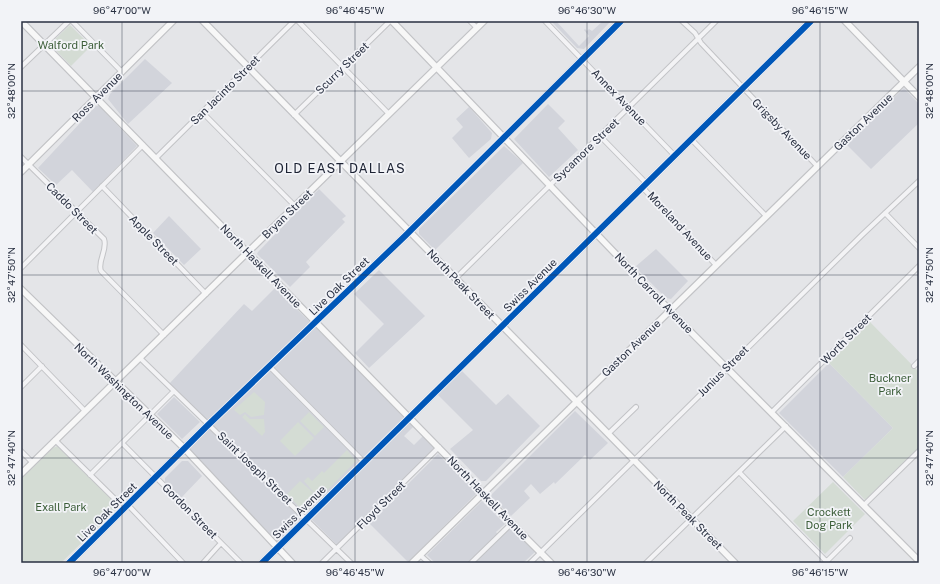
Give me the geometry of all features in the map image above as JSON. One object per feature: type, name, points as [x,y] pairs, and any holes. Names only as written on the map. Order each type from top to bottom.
[{"type":"street","points":[[21,67],[68,21]]},
{"type":"street","points":[[72,21],[122,72]]},
{"type":"street","name":"Ross Avenue","points":[[21,172],[173,21]]},
{"type":"street","name":"North Peak Street","points":[[203,21],[455,279],[736,563]]},
{"type":"street","name":"San Jacinto Street","points":[[156,158],[294,21]]},
{"type":"street","points":[[298,21],[388,113]]},
{"type":"street","name":"Scurry Street","points":[[294,115],[391,21]]},
{"type":"street","name":"North Carroll Avenue","points":[[391,21],[670,310],[919,561]]},
{"type":"street","points":[[470,21],[477,28]]},
{"type":"street","name":"Bryan Street","points":[[21,474],[296,206],[388,113],[484,21]]},
{"type":"street","name":"Annex Avenue","points":[[545,21],[675,156]]},
{"type":"street","name":"Live Oak Street","points":[[71,562],[209,424],[410,232],[621,21]]},
{"type":"street","name":"Grigsby Avenue","points":[[682,21],[743,88],[818,166]]},
{"type":"street","name":"Sycamore Street","points":[[455,279],[716,21]]},
{"type":"street","name":"Swiss Avenue","points":[[262,563],[811,21]]},
{"type":"street","points":[[845,21],[919,97]]},
{"type":"street","name":"North Haskell Avenue","points":[[21,22],[410,416],[511,524],[551,563]]},
{"type":"street","name":"Gaston Avenue","points":[[412,563],[919,67]]},
{"type":"street","points":[[202,112],[296,206]]},
{"type":"street","name":"Moreland Avenue","points":[[600,136],[716,265]]},
{"type":"street","points":[[692,140],[766,216]]},
{"type":"street","points":[[21,268],[143,145]]},
{"type":"street","name":"Caddo Street","points":[[21,157],[104,239],[105,246],[100,271],[164,335]]},
{"type":"street","name":"Junius Street","points":[[530,563],[919,181]]},
{"type":"street","name":"Apple Street","points":[[102,186],[206,294]]},
{"type":"street","points":[[885,213],[919,248]]},
{"type":"street","name":"Worth Street","points":[[772,412],[919,266]]},
{"type":"street","name":"North Washington Avenue","points":[[21,289],[185,449],[292,563]]},
{"type":"street","points":[[21,345],[85,411]]},
{"type":"street","name":"Saint Joseph Street","points":[[140,358],[307,518],[351,563]]},
{"type":"street","points":[[914,366],[919,361]]},
{"type":"street","points":[[21,387],[42,366]]},
{"type":"street","points":[[270,367],[363,462]]},
{"type":"street","points":[[90,475],[174,391]]},
{"type":"street","points":[[608,434],[636,406]]},
{"type":"street","points":[[646,563],[786,426]]},
{"type":"street","points":[[55,440],[90,475],[126,506],[183,563]]},
{"type":"street","name":"Gordon Street","points":[[122,443],[241,563]]},
{"type":"street","name":"Floyd Street","points":[[322,563],[439,447]]},
{"type":"street","points":[[21,451],[32,462]]},
{"type":"street","points":[[864,505],[919,451]]},
{"type":"street","points":[[738,472],[826,562],[850,538]]},
{"type":"street","points":[[471,563],[511,524]]},
{"type":"street","points":[[203,563],[221,544]]},
{"type":"street","points":[[420,555],[429,563]]},
{"type":"shaded area","points":[[551,21],[556,21],[579,46],[589,36],[584,30],[585,29],[587,31],[589,29],[592,31],[603,21],[611,21],[584,49],[577,48]]},
{"type":"shaded area","points":[[145,59],[172,83],[128,124],[108,99],[110,94]]},
{"type":"shaded area","points":[[904,88],[919,104],[919,123],[871,169],[846,144]]},
{"type":"shaded area","points":[[548,104],[565,121],[558,128],[578,150],[549,177],[514,139]]},
{"type":"shaded area","points":[[96,106],[99,106],[137,146],[93,192],[72,170],[56,185],[38,168]]},
{"type":"shaded area","points":[[469,107],[492,133],[491,139],[469,158],[452,138],[463,127],[456,119]]},
{"type":"shaded area","points":[[504,146],[523,163],[435,250],[419,234],[419,229]]},
{"type":"shaded area","points":[[319,189],[346,216],[342,219],[345,222],[306,262],[310,267],[290,287],[257,254]]},
{"type":"shaded area","points":[[169,216],[201,249],[184,265],[153,233]]},
{"type":"shaded area","points":[[656,249],[688,281],[671,299],[666,298],[635,267]]},
{"type":"shaded area","points":[[379,270],[425,316],[369,368],[355,353],[384,324],[354,294]]},
{"type":"shaded area","points":[[275,288],[415,425],[404,436],[414,445],[424,435],[435,447],[338,546],[307,515],[279,545],[188,450],[190,448],[188,445],[209,424],[168,385],[244,304],[252,311]]},
{"type":"shaded area","points":[[829,363],[893,428],[843,477],[779,413]]},
{"type":"shaded area","points":[[461,370],[496,405],[508,394],[540,426],[486,481],[481,481],[450,449],[473,430],[437,394]]},
{"type":"shaded area","points":[[174,397],[200,422],[182,439],[157,414]]},
{"type":"shaded area","points":[[575,411],[608,443],[590,460],[585,455],[555,484],[554,482],[540,494],[531,484],[524,491],[530,498],[511,516],[491,497],[492,494]]},
{"type":"shaded area","points":[[438,454],[477,493],[408,562],[369,523]]},
{"type":"shaded area","points":[[182,461],[188,461],[202,476],[181,498],[165,482],[165,478]]},
{"type":"shaded area","points":[[482,501],[505,524],[496,532],[500,537],[510,527],[535,552],[523,563],[435,563],[427,555]]},
{"type":"green space","name":"Walford Park","points":[[70,25],[91,46],[71,66],[50,44]]},
{"type":"green space","name":"Buckner Park","points":[[870,322],[919,372],[919,447],[865,500],[843,477],[893,428],[829,363]]},
{"type":"green space","points":[[254,392],[265,402],[264,415],[251,417],[245,412],[240,415],[234,410]]},
{"type":"green space","points":[[309,412],[324,427],[315,436],[300,421]]},
{"type":"green space","points":[[245,414],[250,419],[264,419],[265,432],[262,436],[242,417]]},
{"type":"green space","points":[[298,422],[314,438],[295,456],[280,441]]},
{"type":"green space","name":"Exall Park","points":[[57,446],[117,505],[117,508],[61,563],[21,563],[21,479],[53,448]]},
{"type":"green space","points":[[347,450],[356,461],[305,513],[287,494],[300,481],[316,495],[304,481],[308,477],[312,481],[322,471],[324,473]]},
{"type":"green space","name":"Crockett Dog Park","points":[[833,482],[865,514],[825,554],[793,521]]},
{"type":"cycle path","points":[[69,563],[206,427],[405,236],[621,21]]},
{"type":"cycle path","points":[[262,563],[811,21]]},
{"type":"district","name":"OLD EAST DALLAS","points":[[340,168]]}]
